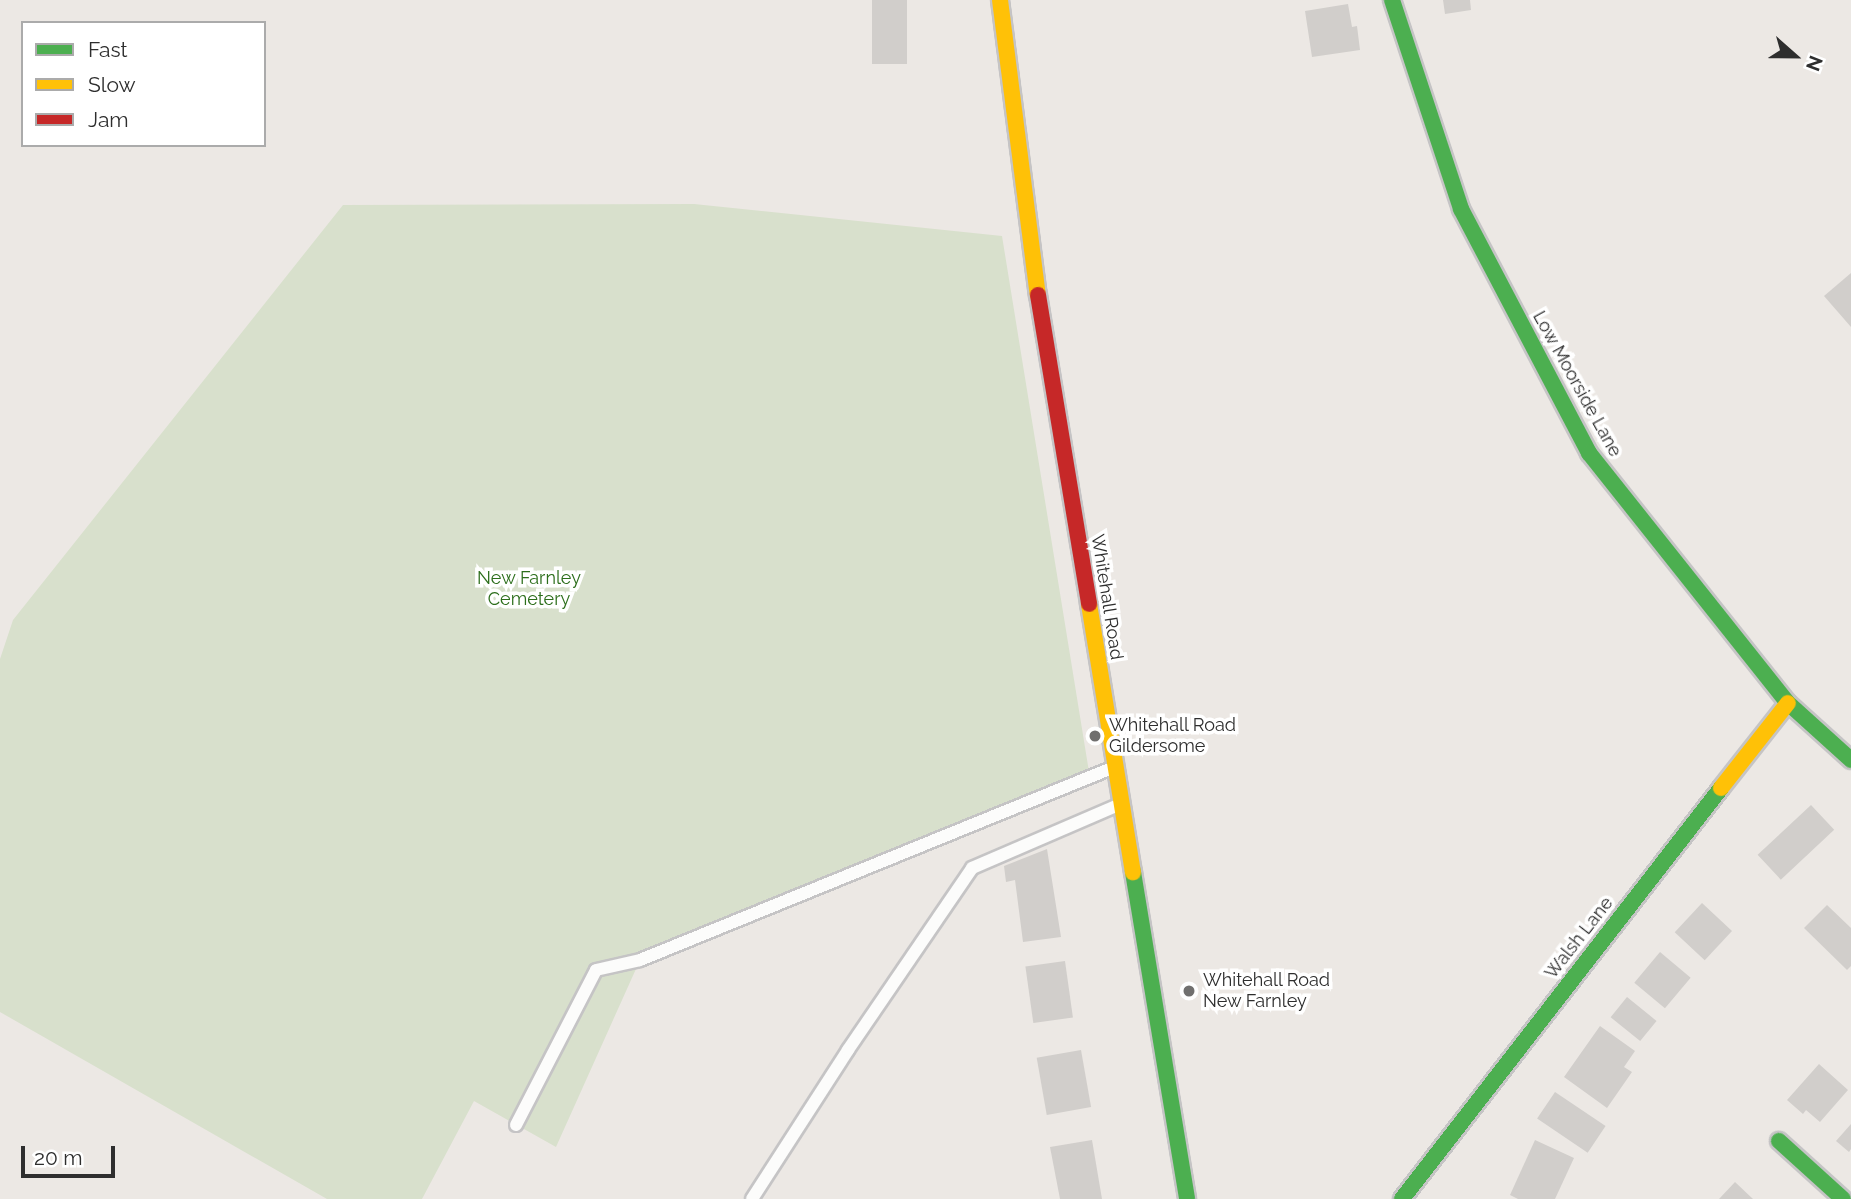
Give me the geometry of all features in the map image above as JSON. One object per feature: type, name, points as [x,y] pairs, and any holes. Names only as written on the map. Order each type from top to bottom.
[{"type":"street","name":"Whitehall Road","points":[[1000,0],[1029,239],[1187,1199]]},
{"type":"street","name":"Low Moorside Lane","points":[[1392,0],[1461,209],[1589,453],[1788,703],[1851,760]]},
{"type":"street","name":"Walsh Lane","points":[[1402,1199],[1488,1085],[1788,703]]},
{"type":"street","points":[[1779,1141],[1843,1199]]},
{"type":"lane","points":[[516,1125],[596,970],[640,960],[1115,767]]},
{"type":"lane","points":[[752,1199],[848,1050],[972,868],[1122,804]]},
{"type":"green space","name":"New Farnley Cemetery","points":[[694,204],[1002,236],[1090,778],[640,960],[556,1147],[474,1101],[422,1199],[327,1199],[0,1012],[0,659],[13,620],[343,205]]},
{"type":"building","points":[[872,0],[907,0],[907,64],[872,64]]},
{"type":"building","points":[[1443,0],[1470,0],[1471,10],[1445,14]]},
{"type":"building","points":[[1348,4],[1352,27],[1357,26],[1360,50],[1312,57],[1305,11]]},
{"type":"building","points":[[1851,273],[1851,327],[1824,296]]},
{"type":"building","points":[[1811,805],[1834,830],[1781,880],[1758,855]]},
{"type":"building","points":[[1047,849],[1061,937],[1023,942],[1015,880],[1006,882],[1004,866]]},
{"type":"building","points":[[1702,903],[1732,931],[1705,960],[1675,932]]},
{"type":"building","points":[[1827,905],[1851,928],[1851,966],[1847,970],[1804,928]]},
{"type":"building","points":[[1660,952],[1691,978],[1665,1008],[1634,983]]},
{"type":"building","points":[[1065,961],[1073,1017],[1033,1023],[1025,967]]},
{"type":"building","points":[[1627,997],[1657,1021],[1640,1041],[1611,1017]]},
{"type":"building","points":[[1600,1026],[1635,1051],[1624,1067],[1632,1072],[1607,1108],[1564,1077]]},
{"type":"building","points":[[1081,1050],[1091,1107],[1047,1115],[1037,1058]]},
{"type":"building","points":[[1819,1064],[1848,1090],[1820,1122],[1806,1110],[1803,1114],[1787,1100]]},
{"type":"building","points":[[1555,1092],[1606,1126],[1588,1153],[1537,1119]]},
{"type":"building","points":[[1851,1124],[1851,1149],[1849,1152],[1836,1141]]},
{"type":"building","points":[[1092,1140],[1102,1199],[1060,1199],[1050,1147]]},
{"type":"building","points":[[1535,1140],[1574,1158],[1555,1199],[1518,1199],[1510,1195]]},
{"type":"building","points":[[1735,1182],[1753,1199],[1719,1199]]},
{"type":"traffic: fast","points":[[1392,0],[1461,209],[1589,453],[1788,703],[1851,760]]},
{"type":"traffic: fast","points":[[1402,1199],[1721,788]]},
{"type":"traffic: fast","points":[[1133,872],[1187,1199]]},
{"type":"traffic: fast","points":[[1779,1141],[1843,1199]]},
{"type":"traffic: slow","points":[[1000,0],[1038,295]]},
{"type":"traffic: slow","points":[[1089,604],[1133,872]]},
{"type":"traffic: slow","points":[[1721,788],[1788,703]]},
{"type":"traffic: jam","points":[[1038,295],[1089,604]]},
{"type":"place","name":"Whitehall Road Gildersome","points":[[1095,736]]},
{"type":"place","name":"Whitehall Road New Farnley","points":[[1189,991]]}]
